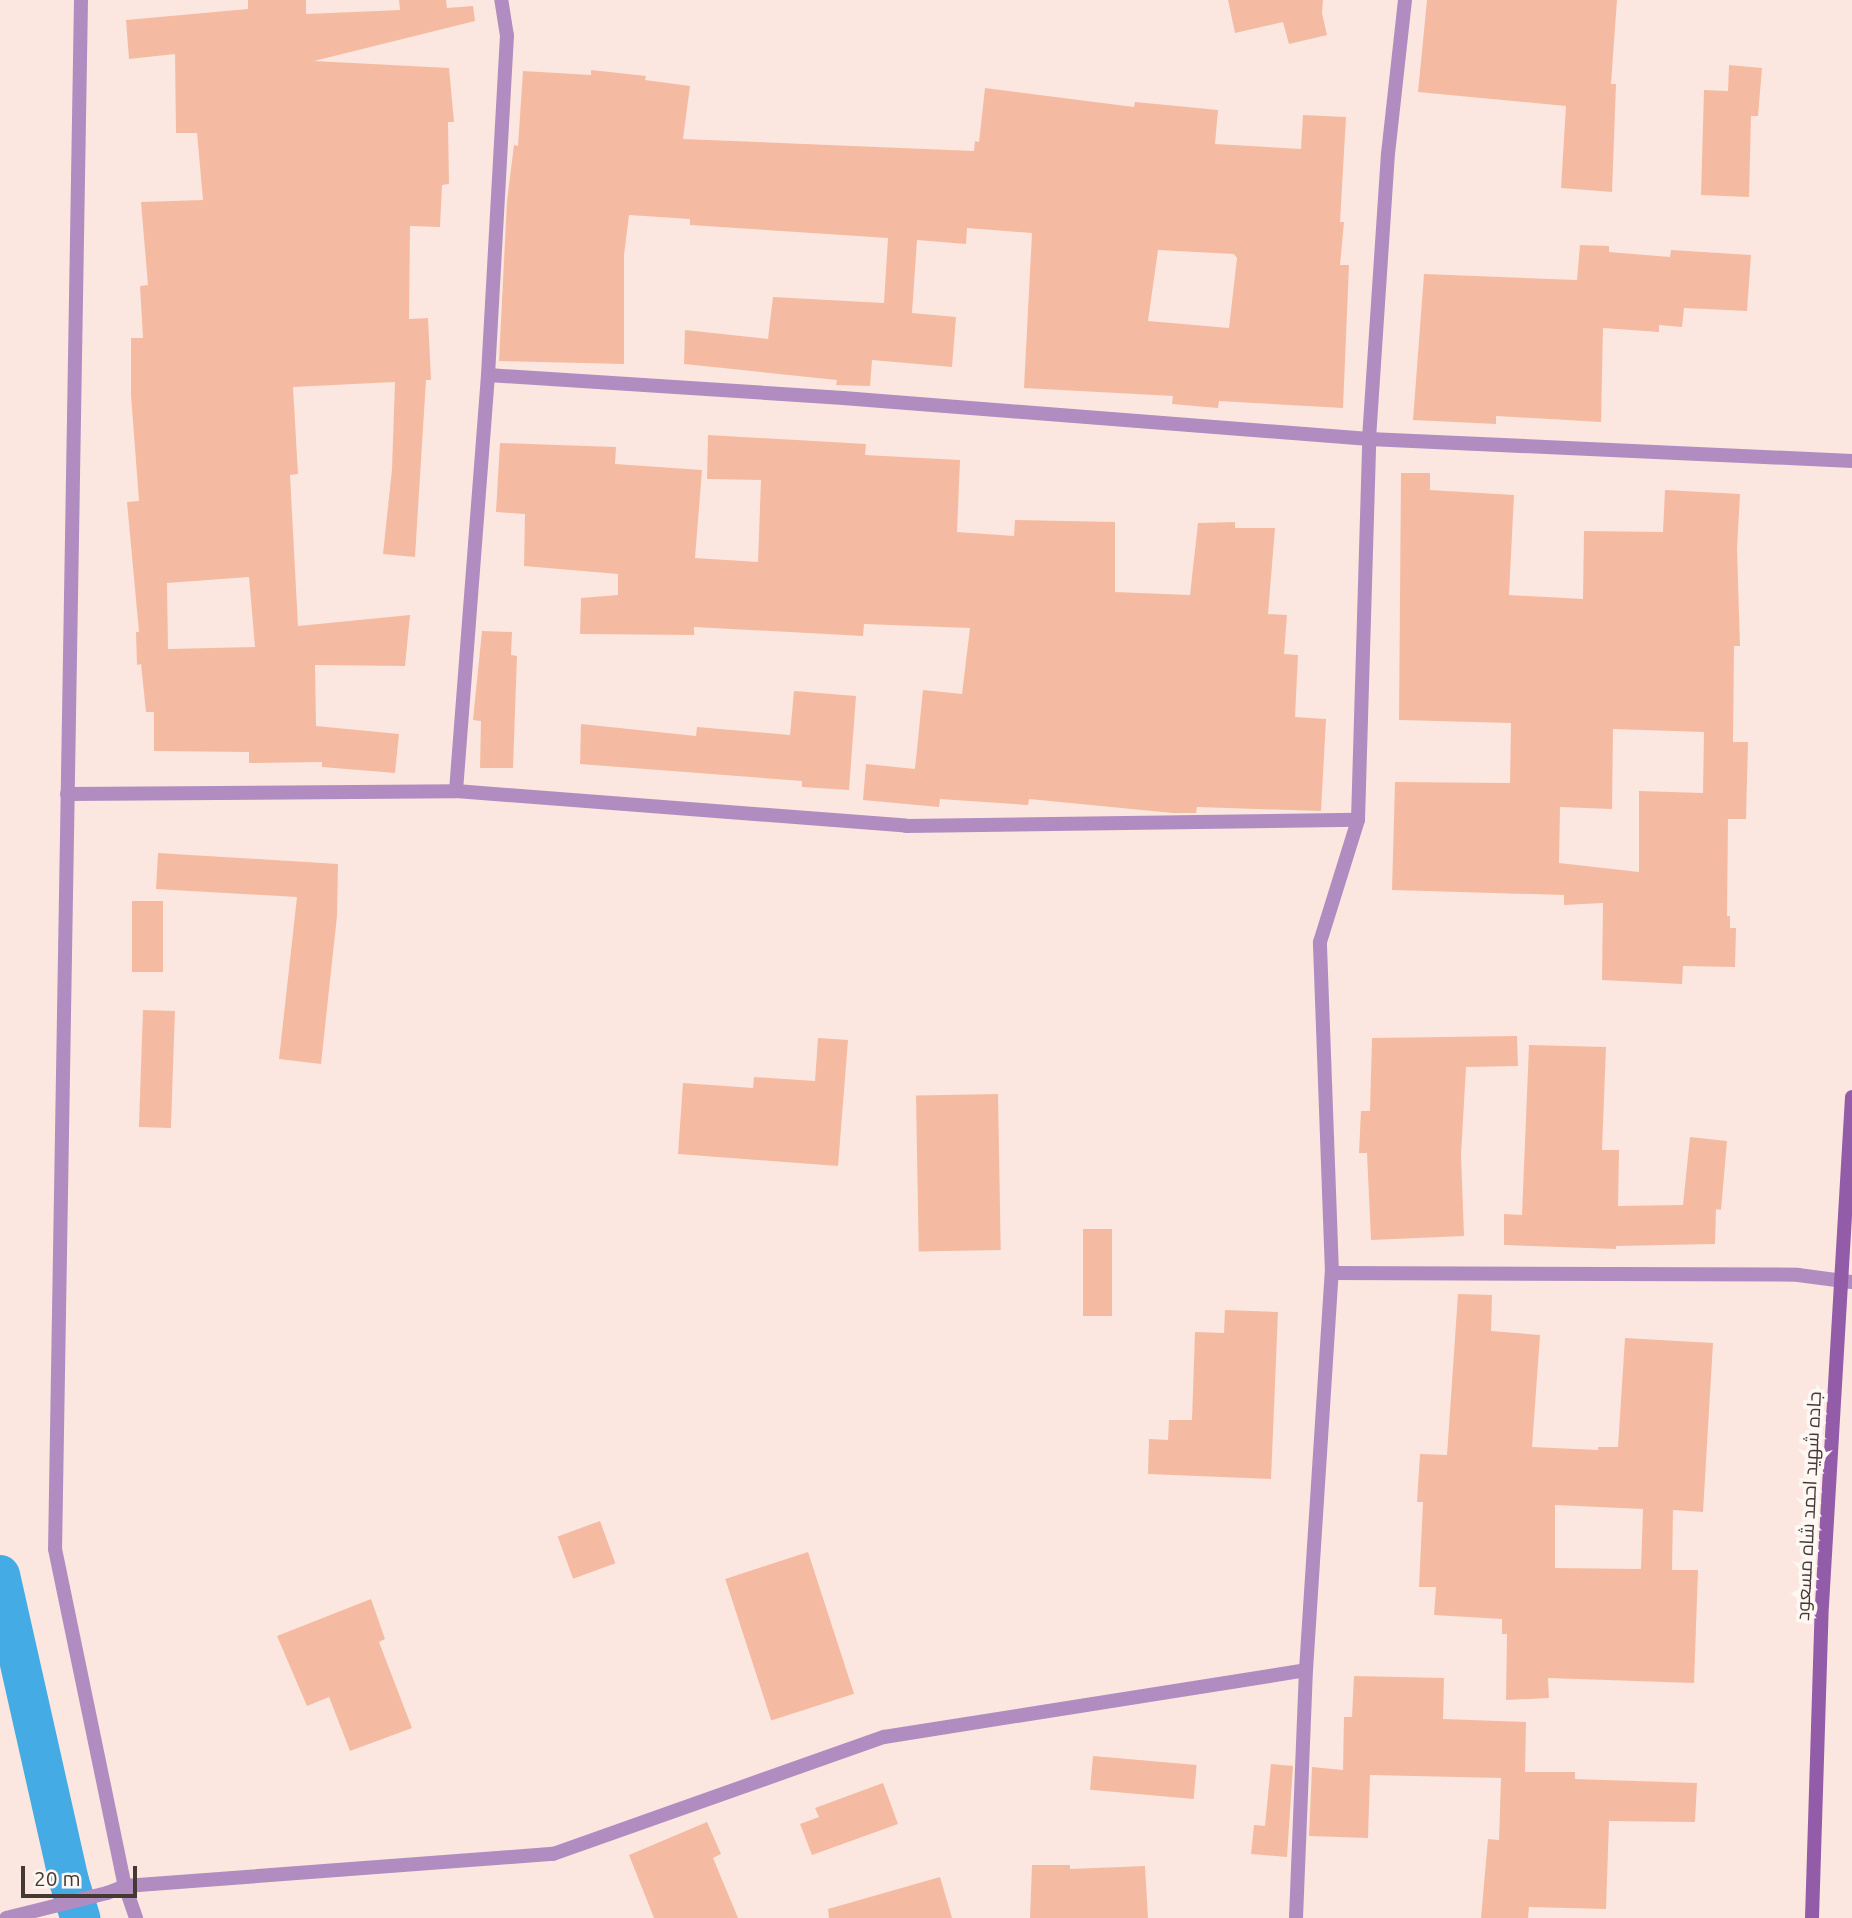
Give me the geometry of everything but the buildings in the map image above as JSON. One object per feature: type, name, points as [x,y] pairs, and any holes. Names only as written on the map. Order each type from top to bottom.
[{"type":"main road","name":"جاده شهيد احمد شاه مسعود","points":[[1812,1918],[1822,1605],[1847,1282],[1852,1097]]},
{"type":"street","points":[[81,0],[55,1549],[125,1886],[136,1918]]},
{"type":"street","points":[[456,791],[488,375],[507,36],[501,0]]},
{"type":"street","points":[[1296,1918],[1306,1670],[1332,1273],[1320,942],[1358,820],[1369,439],[1388,154],[1405,0]]},
{"type":"street","points":[[488,375],[843,398],[1369,439],[1852,461]]},
{"type":"street","points":[[67,794],[456,791],[906,826],[1358,820]]},
{"type":"street","points":[[1332,1273],[1798,1275],[1847,1282]]},
{"type":"street","points":[[6,1918],[125,1886],[553,1854],[884,1737],[1306,1670]]},
{"type":"street","points":[[0,1912],[1,1918]]},
{"type":"waterway","points":[[0,1575],[69,1881],[80,1918]]}]
